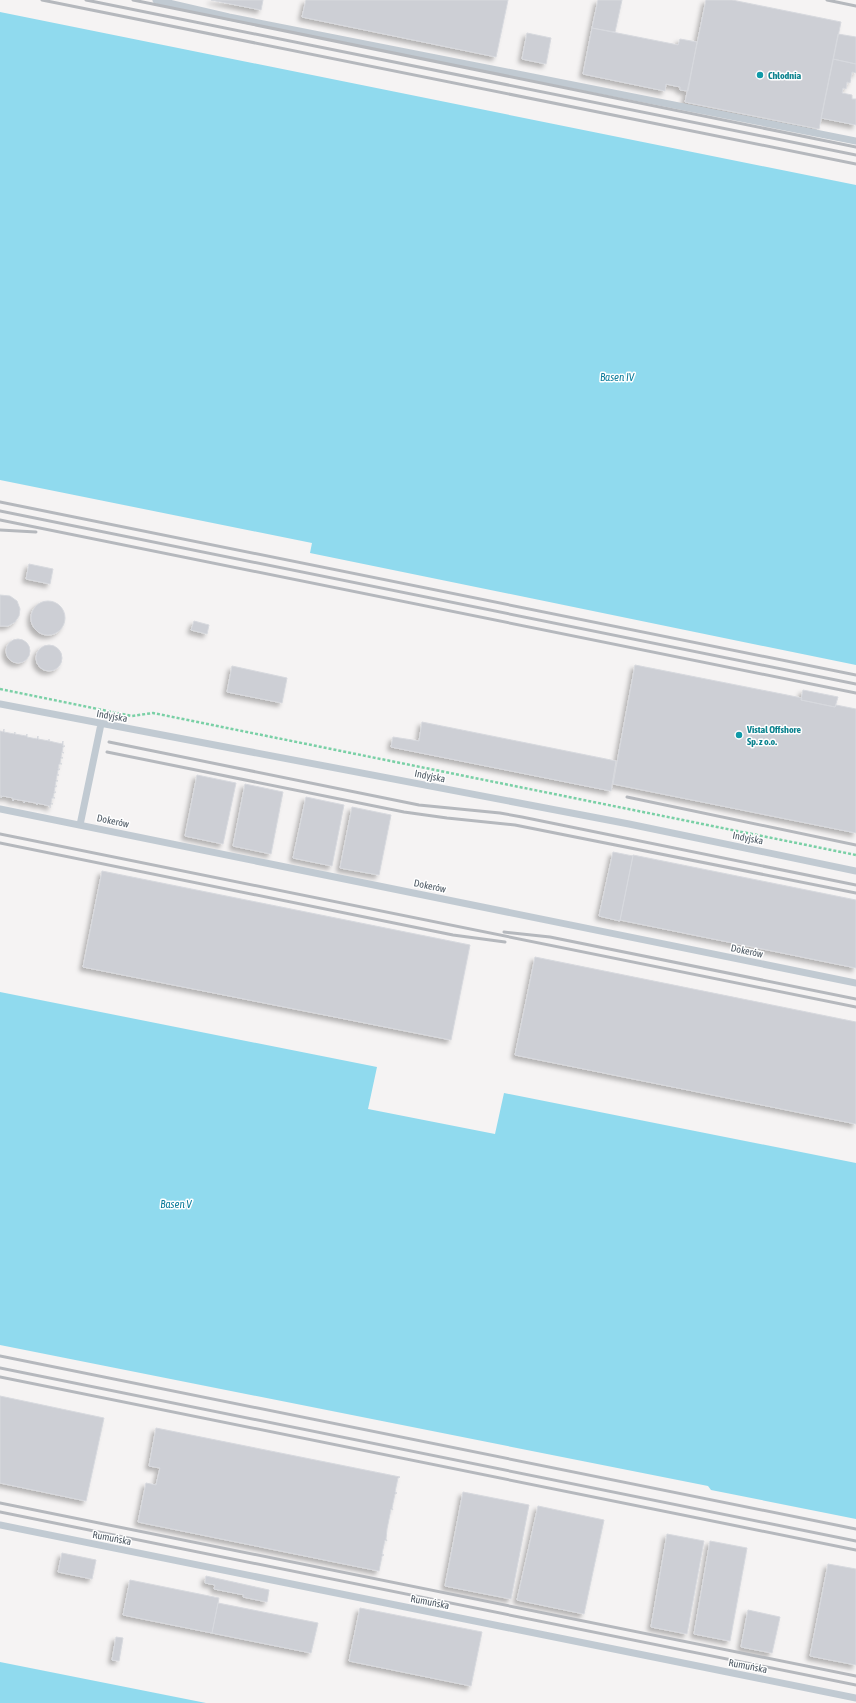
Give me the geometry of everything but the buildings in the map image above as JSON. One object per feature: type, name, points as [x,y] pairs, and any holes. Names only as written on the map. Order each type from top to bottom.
[{"type":"lane","points":[[156,0],[229,17],[856,141]]},
{"type":"lane","name":"Indyjska","points":[[0,704],[629,824],[856,871]]},
{"type":"lane","points":[[80,825],[102,724]]},
{"type":"lane","name":"Dokerów","points":[[0,809],[856,983]]},
{"type":"lane","name":"Rumuńska","points":[[0,1525],[856,1698]]},
{"type":"path","points":[[0,689],[132,716],[153,713],[856,855]]},
{"type":"water","name":"Basen IV","points":[[0,12],[856,185],[856,665],[310,553],[312,543],[0,480]]},
{"type":"water","name":"Basen V","points":[[0,992],[377,1067],[368,1109],[495,1134],[504,1093],[856,1163],[856,1519],[711,1490],[708,1486],[0,1345]]},
{"type":"water","points":[[0,1662],[206,1703],[0,1703]]},
{"type":"railway","points":[[42,0],[856,164]]},
{"type":"railway","points":[[86,0],[856,155]]},
{"type":"railway","points":[[133,0],[856,147]]},
{"type":"railway","points":[[827,0],[856,6]]},
{"type":"railway","points":[[0,502],[856,675]]},
{"type":"railway","points":[[0,511],[856,684]]},
{"type":"railway","points":[[0,520],[856,693]]},
{"type":"railway","points":[[0,530],[36,532]]},
{"type":"railway","points":[[109,742],[419,805],[500,813],[522,817],[856,885]]},
{"type":"railway","points":[[107,752],[404,812],[515,825],[856,893]]},
{"type":"railway","points":[[627,797],[856,845]]},
{"type":"railway","points":[[0,834],[856,1007]]},
{"type":"railway","points":[[0,843],[453,935],[505,942]]},
{"type":"railway","points":[[504,932],[550,937],[856,999]]},
{"type":"railway","points":[[0,1356],[856,1529]]},
{"type":"railway","points":[[0,1368],[856,1541]]},
{"type":"railway","points":[[0,1377],[856,1550]]},
{"type":"railway","points":[[0,1503],[856,1676]]},
{"type":"railway","points":[[0,1512],[856,1685]]},
{"type":"place","name":"Chłodnia","points":[[760,75]]},
{"type":"place","name":"Vistal Offshore Sp. z o.o.","points":[[739,735]]}]
